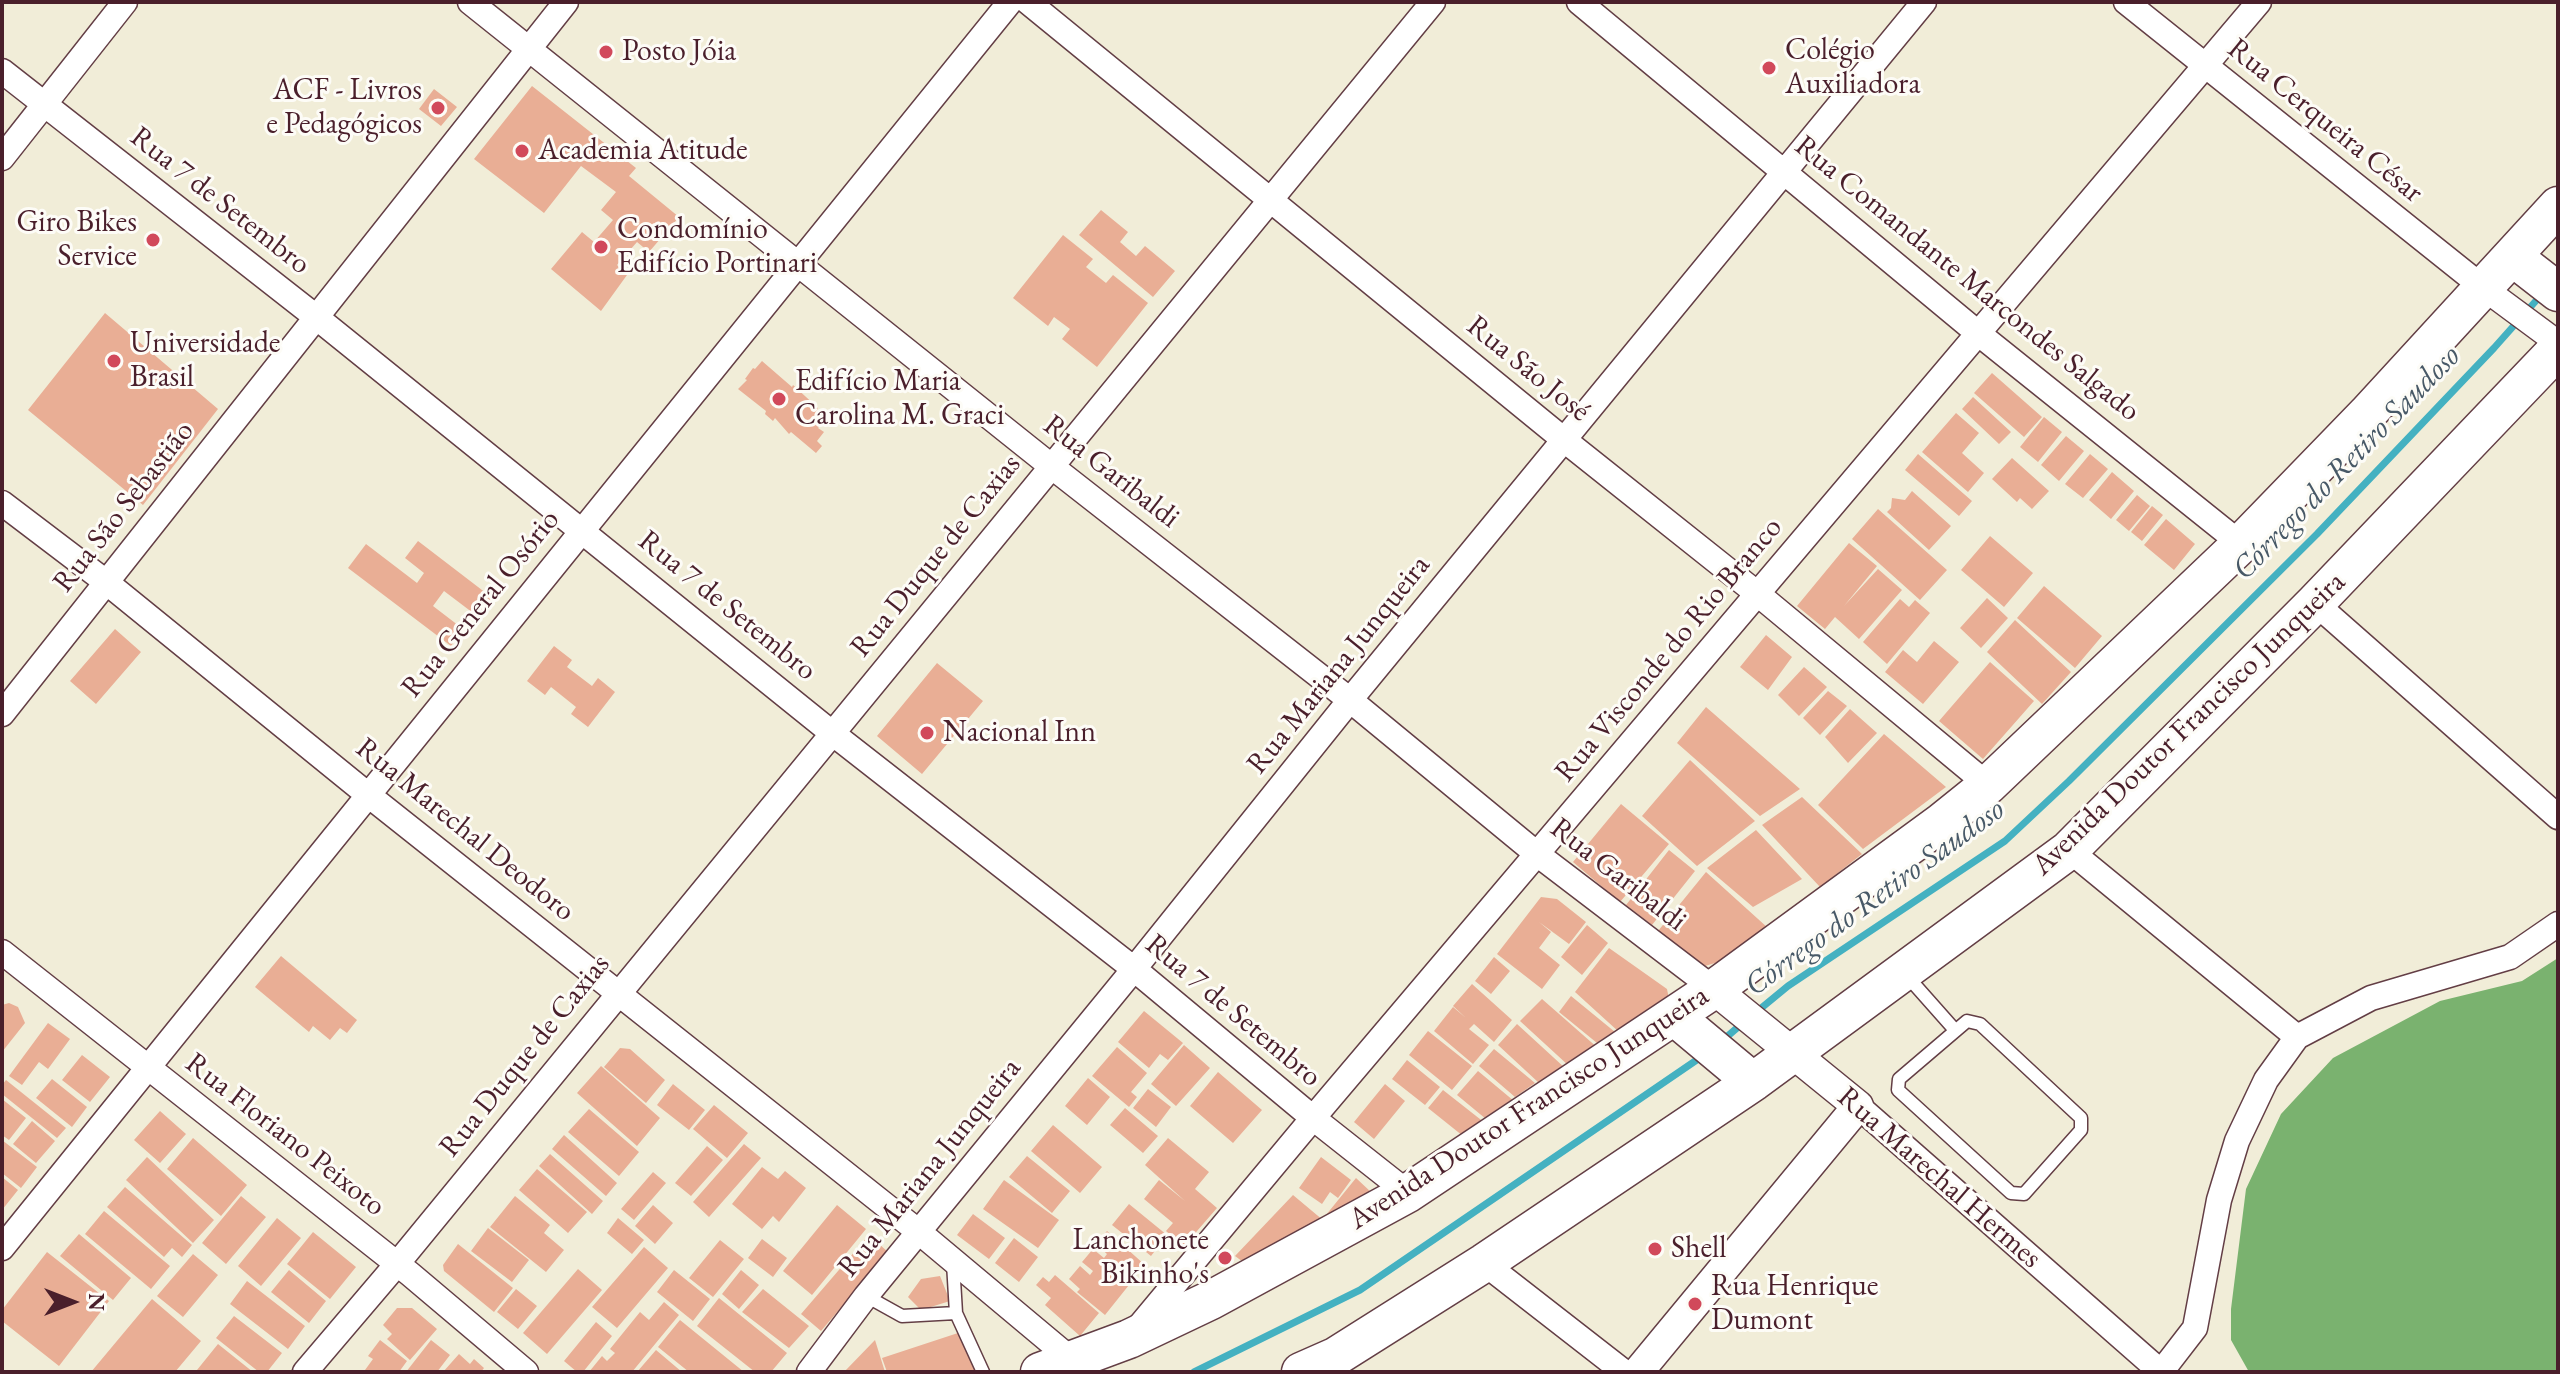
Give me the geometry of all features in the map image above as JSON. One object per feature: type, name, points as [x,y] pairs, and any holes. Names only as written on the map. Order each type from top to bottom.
[{"type":"main road","name":"Avenida Doutor Francisco Junqueira","points":[[1056,1366],[1129,1339],[1211,1300],[1408,1193],[1686,1026],[1724,997],[1988,785],[2241,544],[2492,295],[2520,262],[2558,206]]},
{"type":"main road","points":[[2520,262],[2558,292]]},
{"type":"main road","name":"Avenida Doutor Francisco Junqueira","points":[[1301,1372],[1335,1357],[1484,1263],[1785,1046],[1904,973],[2069,850],[2315,603],[2553,341]]},
{"type":"main road","points":[[1686,1026],[1745,1075]]},
{"type":"street","points":[[2,158],[125,2]]},
{"type":"street","name":"Rua Garibaldi","points":[[470,2],[1051,466],[1350,700],[1537,854],[1724,997]]},
{"type":"street","name":"Rua São Sebastião","points":[[2,714],[566,2]]},
{"type":"street","name":"Rua General Osório","points":[[2,1248],[1010,2]]},
{"type":"street","name":"Rua São José","points":[[1028,2],[1759,595],[1988,785]]},
{"type":"street","name":"Rua Duque de Caxias","points":[[305,1372],[1433,2]]},
{"type":"street","name":"Rua Comandante Marcondes Salgado","points":[[1579,2],[1979,334],[2241,544]]},
{"type":"street","name":"Rua Mariana Junqueira","points":[[809,1372],[866,1296],[1350,700],[1924,2]]},
{"type":"street","name":"Rua Cerqueira César","points":[[2126,2],[2553,341]]},
{"type":"street","name":"Rua Visconde do Rio Branco","points":[[1129,1339],[2259,2]]},
{"type":"street","name":"Rua 7 de Setembro","points":[[2,71],[316,317],[832,733],[1134,969],[1408,1193]]},
{"type":"street","name":"Rua Marechal Deodoro","points":[[2,503],[106,582],[367,794],[919,1232],[953,1260],[1056,1366]]},
{"type":"street","points":[[2315,603],[2558,817]]},
{"type":"street","points":[[2069,850],[2297,1037]]},
{"type":"street","points":[[2161,1372],[2195,1328],[2219,1200],[2237,1141],[2266,1080],[2297,1037],[2371,998],[2510,957],[2558,924]]},
{"type":"street","name":"Rua Floriano Peixoto","points":[[2,952],[397,1264],[526,1372]]},
{"type":"street","name":"Rua Marechal Hermes","points":[[1724,997],[1858,1106],[2161,1372]]},
{"type":"street","points":[[1638,1372],[1858,1106]]},
{"type":"street","points":[[1484,1263],[1624,1372]]},
{"type":"lane","points":[[1904,973],[1954,1029]]},
{"type":"lane","points":[[1967,1021],[1980,1024],[2081,1118],[2081,1130],[2024,1194],[2011,1193],[1898,1090],[1899,1079],[1954,1029],[1967,1021]]},
{"type":"lane","points":[[953,1260],[956,1313],[983,1372]]},
{"type":"lane","points":[[866,1296],[902,1316],[956,1313]]},
{"type":"green space","points":[[2558,958],[2558,1372],[2249,1372],[2231,1340],[2231,1309],[2246,1189],[2281,1114],[2333,1058],[2440,1001],[2522,981]]},
{"type":"building","points":[[532,86],[636,168],[629,176],[679,217],[649,252],[637,242],[617,265],[627,275],[601,311],[551,269],[582,232],[594,242],[613,220],[601,210],[616,192],[581,166],[544,213],[474,159]]},
{"type":"building","name":"ACF - Livros e Pedagógicos","points":[[434,89],[457,107],[441,126],[419,109]]},
{"type":"building","points":[[1101,210],[1128,232],[1120,242],[1136,256],[1145,246],[1175,271],[1153,297],[1079,235]]},
{"type":"building","name":"Giro Bikes Service","points":[[152,232],[161,239],[153,248],[145,241]]},
{"type":"building","points":[[1063,235],[1093,259],[1086,267],[1106,283],[1113,275],[1148,303],[1097,367],[1062,339],[1070,329],[1054,317],[1048,326],[1013,298]]},
{"type":"building","name":"Universidade Brasil","points":[[105,313],[218,409],[143,505],[28,410]]},
{"type":"building","name":"Edifício Maria Carolina M. Graci","points":[[762,361],[818,408],[815,414],[824,421],[818,428],[824,432],[817,441],[822,446],[816,453],[791,432],[789,434],[775,418],[773,421],[765,414],[766,411],[738,389]]},
{"type":"building","points":[[1992,373],[2042,417],[2024,437],[1974,393]]},
{"type":"building","points":[[1973,397],[2011,432],[1999,444],[1962,409]]},
{"type":"building","points":[[1956,413],[1979,433],[1962,453],[1984,473],[1968,492],[1922,452]]},
{"type":"building","points":[[2044,417],[2062,432],[2038,462],[2020,447]]},
{"type":"building","points":[[2066,436],[2084,451],[2059,481],[2041,465]]},
{"type":"building","points":[[1918,454],[1972,501],[1959,516],[1905,470]]},
{"type":"building","points":[[2090,454],[2108,469],[2083,498],[2065,484]]},
{"type":"building","points":[[2012,458],[2049,491],[2032,509],[2020,498],[2017,502],[1992,479]]},
{"type":"building","points":[[2112,472],[2134,491],[2111,519],[2089,500]]},
{"type":"building","points":[[1912,491],[1951,526],[1929,550],[1887,512],[1891,508],[1892,498],[1905,500]]},
{"type":"building","points":[[2137,495],[2150,506],[2129,531],[2116,520]]},
{"type":"building","points":[[2152,506],[2163,515],[2142,541],[2131,532]]},
{"type":"building","points":[[1878,509],[1947,570],[1920,600],[1852,539]]},
{"type":"building","points":[[2166,519],[2195,544],[2174,570],[2144,545]]},
{"type":"building","points":[[1990,536],[2033,573],[2004,607],[1961,570]]},
{"type":"building","points":[[418,541],[495,600],[481,619],[444,591],[433,606],[463,629],[451,646],[348,568],[366,544],[417,583],[424,573],[405,558]]},
{"type":"building","points":[[1849,543],[1877,566],[1844,606],[1878,569],[1902,590],[1859,639],[1835,617],[1825,629],[1797,606]]},
{"type":"building","points":[[2044,586],[2102,636],[2075,668],[2017,618]]},
{"type":"building","points":[[1987,598],[2008,618],[1981,648],[1960,628]]},
{"type":"building","points":[[1900,599],[1909,607],[1915,600],[1930,613],[1887,664],[1863,642]]},
{"type":"building","points":[[2015,620],[2071,672],[2042,704],[1987,652]]},
{"type":"building","points":[[115,629],[141,652],[96,704],[70,681]]},
{"type":"building","points":[[1766,635],[1792,657],[1768,690],[1740,667]]},
{"type":"building","points":[[1934,641],[1959,662],[1923,704],[1885,672],[1903,650],[1917,662]]},
{"type":"building","points":[[554,646],[572,660],[567,667],[592,686],[598,678],[615,692],[588,727],[571,714],[576,707],[551,687],[545,695],[527,681]]},
{"type":"building","points":[[1990,662],[2034,701],[1983,759],[1939,721]]},
{"type":"building","points":[[937,663],[983,701],[922,774],[877,736]]},
{"type":"building","points":[[1804,667],[1827,687],[1799,716],[1778,695]]},
{"type":"building","points":[[1828,691],[1847,706],[1820,735],[1803,718]]},
{"type":"building","points":[[1706,707],[1800,789],[1760,816],[1677,743]]},
{"type":"building","points":[[1850,709],[1877,733],[1848,763],[1825,737]]},
{"type":"building","points":[[1884,734],[1946,787],[1863,849],[1818,805]]},
{"type":"building","points":[[1690,760],[1755,821],[1697,866],[1642,816]]},
{"type":"building","points":[[1802,797],[1862,854],[1820,887],[1762,825]]},
{"type":"building","points":[[1621,804],[1669,844],[1620,902],[1573,862]]},
{"type":"building","points":[[1756,830],[1802,879],[1753,907],[1707,868]]},
{"type":"building","points":[[1669,850],[1695,871],[1652,925],[1626,905]]},
{"type":"building","points":[[1706,872],[1768,928],[1728,959],[1705,966],[1658,931]]},
{"type":"building","points":[[1541,897],[1557,899],[1586,922],[1569,944],[1539,922],[1551,932],[1539,948],[1560,965],[1542,989],[1497,954]]},
{"type":"building","points":[[1587,925],[1608,943],[1582,975],[1561,957]]},
{"type":"building","points":[[1609,948],[1667,989],[1669,999],[1619,1032],[1575,992]]},
{"type":"building","points":[[281,956],[357,1020],[347,1033],[340,1028],[330,1040],[313,1026],[309,1032],[255,987]]},
{"type":"building","points":[[1494,957],[1510,971],[1491,994],[1475,981]]},
{"type":"building","points":[[1472,984],[1512,1020],[1494,1042],[1474,1024],[1469,1029],[1489,1045],[1473,1064],[1434,1031],[1453,1007],[1466,1018],[1453,1006]]},
{"type":"building","points":[[1571,996],[1615,1032],[1597,1043],[1559,1012]]},
{"type":"building","points":[[1542,999],[1599,1049],[1569,1066],[1520,1021]]},
{"type":"building","points":[[9,1003],[18,1007],[25,1023],[2,1052],[2,1005]]},
{"type":"building","points":[[1144,1011],[1183,1043],[1168,1060],[1160,1054],[1149,1068],[1118,1042]]},
{"type":"building","points":[[48,1023],[70,1039],[48,1069],[39,1062],[22,1085],[9,1076]]},
{"type":"building","points":[[1517,1024],[1565,1068],[1539,1083],[1498,1045]]},
{"type":"building","points":[[1428,1031],[1472,1066],[1452,1090],[1409,1055]]},
{"type":"building","points":[[1184,1045],[1210,1068],[1176,1106],[1151,1084]]},
{"type":"building","points":[[1117,1047],[1147,1073],[1131,1092],[1137,1097],[1129,1107],[1092,1076]]},
{"type":"building","points":[[620,1048],[630,1049],[665,1080],[646,1103],[604,1067]]},
{"type":"building","points":[[1494,1049],[1535,1083],[1515,1097],[1479,1066]]},
{"type":"building","points":[[82,1055],[110,1077],[90,1102],[62,1080]]},
{"type":"building","points":[[1407,1060],[1440,1087],[1425,1105],[1392,1079]]},
{"type":"building","points":[[601,1066],[660,1118],[637,1146],[577,1093]]},
{"type":"building","points":[[1478,1071],[1520,1106],[1492,1124],[1457,1095]]},
{"type":"building","points":[[1218,1072],[1262,1110],[1233,1143],[1190,1106]]},
{"type":"building","points":[[1088,1078],[1110,1097],[1087,1125],[1065,1106]]},
{"type":"building","points":[[52,1079],[87,1107],[72,1127],[36,1098]]},
{"type":"building","points":[[6,1080],[66,1128],[57,1138],[2,1094],[2,1085]]},
{"type":"building","points":[[673,1084],[705,1110],[689,1130],[657,1105]]},
{"type":"building","points":[[1385,1084],[1405,1101],[1374,1139],[1354,1122]]},
{"type":"building","points":[[1148,1089],[1171,1107],[1156,1127],[1133,1108]]},
{"type":"building","points":[[1443,1090],[1485,1123],[1463,1136],[1428,1108]]},
{"type":"building","points":[[2,1099],[26,1118],[9,1140],[2,1135]]},
{"type":"building","points":[[714,1105],[748,1133],[727,1158],[693,1129]]},
{"type":"building","points":[[1125,1108],[1158,1136],[1143,1153],[1110,1125]]},
{"type":"building","points":[[589,1109],[639,1152],[619,1176],[568,1132]]},
{"type":"building","points":[[160,1111],[186,1134],[160,1163],[134,1140]]},
{"type":"building","points":[[32,1121],[55,1141],[36,1163],[13,1144]]},
{"type":"building","points":[[1053,1125],[1102,1167],[1080,1193],[1031,1151]]},
{"type":"building","points":[[564,1135],[617,1183],[606,1196],[552,1149]]},
{"type":"building","points":[[193,1138],[247,1185],[221,1216],[167,1169]]},
{"type":"building","points":[[1168,1138],[1209,1172],[1195,1189],[1217,1208],[1184,1246],[1166,1231],[1173,1223],[1144,1199],[1159,1180],[1185,1201],[1145,1165]]},
{"type":"building","points":[[2,1140],[37,1167],[21,1188],[2,1173]]},
{"type":"building","points":[[744,1144],[761,1158],[709,1217],[693,1202]]},
{"type":"building","points":[[707,1146],[723,1160],[691,1196],[675,1183]]},
{"type":"building","points":[[550,1154],[603,1201],[592,1214],[539,1166]]},
{"type":"building","points":[[1027,1156],[1070,1191],[1052,1213],[1009,1177]]},
{"type":"building","points":[[147,1157],[214,1220],[193,1243],[126,1180]]},
{"type":"building","points":[[1321,1157],[1351,1180],[1338,1198],[1330,1192],[1322,1204],[1299,1188]]},
{"type":"building","points":[[762,1167],[778,1179],[785,1171],[806,1188],[779,1222],[773,1216],[762,1229],[732,1204]]},
{"type":"building","points":[[537,1169],[587,1212],[568,1233],[519,1190]]},
{"type":"building","points":[[653,1172],[666,1183],[634,1220],[621,1209]]},
{"type":"building","points":[[2,1177],[18,1190],[2,1210]]},
{"type":"building","points":[[1356,1178],[1372,1193],[1335,1222],[1326,1215]]},
{"type":"building","points":[[1004,1180],[1059,1220],[1038,1248],[983,1209]]},
{"type":"building","points":[[125,1187],[192,1245],[182,1257],[172,1248],[164,1257],[107,1207]]},
{"type":"building","points":[[1293,1195],[1330,1226],[1250,1267],[1235,1256]]},
{"type":"building","points":[[241,1196],[266,1217],[226,1264],[202,1243]]},
{"type":"building","points":[[515,1196],[550,1225],[544,1233],[564,1250],[546,1272],[490,1227]]},
{"type":"building","points":[[1129,1204],[1167,1235],[1151,1256],[1112,1225]]},
{"type":"building","points":[[653,1205],[673,1223],[655,1244],[635,1226]]},
{"type":"building","points":[[837,1205],[866,1229],[812,1295],[783,1271]]},
{"type":"building","points":[[104,1211],[170,1266],[151,1289],[85,1234]]},
{"type":"building","points":[[973,1214],[1005,1238],[989,1259],[957,1235]]},
{"type":"building","points":[[277,1218],[301,1238],[261,1286],[238,1266]]},
{"type":"building","points":[[618,1218],[644,1240],[632,1254],[607,1233]]},
{"type":"building","points":[[488,1228],[529,1260],[512,1282],[471,1251]]},
{"type":"building","points":[[1107,1231],[1145,1265],[1105,1315],[1077,1292],[1080,1289],[1069,1279],[1080,1266],[1090,1275],[1093,1271],[1082,1262],[1093,1249],[1104,1258],[1107,1254],[1096,1244]]},
{"type":"building","points":[[313,1232],[356,1267],[330,1299],[287,1264]]},
{"type":"building","points":[[79,1234],[131,1278],[113,1300],[60,1256]]},
{"type":"building","points":[[869,1235],[888,1252],[821,1331],[801,1314]]},
{"type":"building","points":[[1014,1238],[1038,1257],[1019,1282],[995,1263]]},
{"type":"building","points":[[762,1239],[787,1258],[773,1277],[748,1258]]},
{"type":"building","points":[[720,1240],[744,1259],[713,1297],[689,1278]]},
{"type":"building","points":[[458,1244],[513,1288],[494,1312],[444,1271],[443,1265]]},
{"type":"building","points":[[644,1247],[668,1268],[617,1328],[592,1307]]},
{"type":"building","points":[[47,1252],[109,1301],[59,1366],[2,1321],[2,1310]]},
{"type":"building","points":[[193,1254],[218,1275],[183,1317],[157,1296]]},
{"type":"building","points":[[578,1269],[602,1290],[547,1354],[523,1333]]},
{"type":"building","points":[[289,1270],[326,1301],[309,1323],[271,1292]]},
{"type":"building","points":[[674,1270],[710,1299],[693,1321],[657,1292]]},
{"type":"building","points":[[741,1270],[759,1285],[739,1309],[722,1294]]},
{"type":"building","points":[[1055,1275],[1099,1313],[1080,1336],[1045,1305],[1051,1298],[1036,1285],[1043,1277],[1049,1282]]},
{"type":"building","points":[[940,1276],[950,1301],[921,1310],[908,1297],[921,1279]]},
{"type":"building","points":[[247,1281],[305,1326],[288,1349],[230,1304]]},
{"type":"building","points":[[516,1289],[537,1306],[518,1329],[497,1312]]},
{"type":"building","points":[[763,1289],[809,1326],[789,1348],[742,1312]]},
{"type":"building","points":[[719,1298],[787,1353],[771,1372],[755,1372],[697,1326]]},
{"type":"building","points":[[152,1299],[201,1341],[175,1372],[91,1372]]},
{"type":"building","points":[[664,1302],[679,1315],[632,1372],[589,1372],[602,1356],[607,1361],[615,1353],[610,1349],[640,1312],[649,1320]]},
{"type":"building","points":[[397,1308],[412,1308],[437,1329],[410,1360],[387,1339],[392,1334],[383,1325]]},
{"type":"building","points":[[234,1316],[282,1353],[267,1372],[259,1372],[216,1338]]},
{"type":"building","points":[[680,1320],[744,1372],[689,1372],[658,1347]]},
{"type":"building","points":[[596,1322],[612,1336],[583,1372],[577,1372],[564,1361]]},
{"type":"building","points":[[961,1332],[975,1372],[887,1372],[882,1358]]},
{"type":"building","points":[[380,1340],[407,1361],[399,1372],[365,1370],[373,1359],[368,1356]]},
{"type":"building","points":[[431,1340],[450,1355],[437,1372],[406,1372]]},
{"type":"building","points":[[875,1340],[885,1372],[844,1372]]},
{"type":"building","points":[[218,1344],[253,1372],[197,1370]]},
{"type":"building","points":[[656,1350],[682,1372],[637,1372]]},
{"type":"building","points":[[459,1354],[470,1364],[474,1359],[484,1368],[481,1372],[443,1372]]},
{"type":"waterway","name":"Córrego do Retiro Saudoso","points":[[1754,1014],[1788,986],[2005,841],[2317,534],[2542,294]]},
{"type":"waterway","name":"Córrego do Retiro Saudoso","points":[[1723,1040],[1744,1022]]},
{"type":"waterway","name":"Córrego do Retiro Saudoso","points":[[1194,1372],[1360,1290],[1704,1055]]},
{"type":"place","name":"Posto Jóia","points":[[606,52]]},
{"type":"place","name":"Colégio Auxiliadora","points":[[1769,68]]},
{"type":"place","name":"ACF - Livros e Pedagógicos","points":[[438,108]]},
{"type":"place","name":"Academia Atitude","points":[[522,151]]},
{"type":"place","name":"Giro Bikes Service","points":[[153,240]]},
{"type":"place","name":"Condomínio Edifício Portinari","points":[[601,247]]},
{"type":"place","name":"Universidade Brasil","points":[[114,361]]},
{"type":"place","name":"Edifício Maria Carolina M. Graci","points":[[779,399]]},
{"type":"place","name":"Nacional Inn","points":[[927,733]]},
{"type":"place","name":"Shell","points":[[1655,1249]]},
{"type":"place","name":"Lanchonete Bikinho's","points":[[1225,1258]]},
{"type":"place","name":"Rua Henrique Dumont","points":[[1695,1304]]}]
